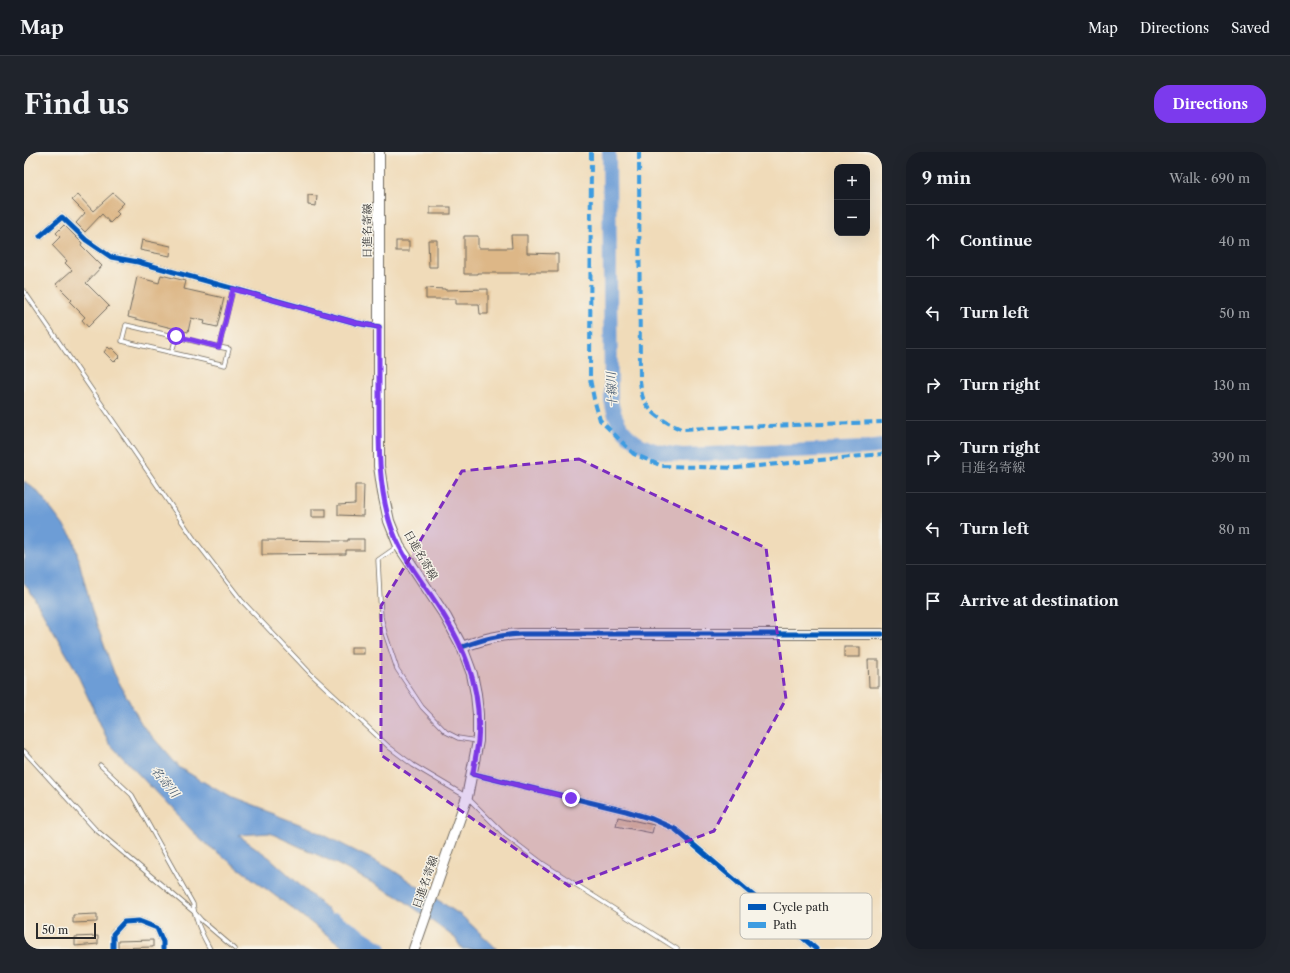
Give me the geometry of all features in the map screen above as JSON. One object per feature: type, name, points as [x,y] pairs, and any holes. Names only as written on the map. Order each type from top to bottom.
[{"type":"main road","name":"日進名寄線","points":[[378,152],[379,466],[383,493],[389,521],[399,546],[446,617],[462,647],[472,674],[478,714],[478,741],[473,774],[467,797],[414,949]]},
{"type":"main road","points":[[462,647],[501,635],[882,634]]},
{"type":"street","points":[[40,236],[62,217],[86,240],[111,257],[138,262],[357,323],[379,327]]},
{"type":"street","points":[[473,774],[626,811],[652,819],[675,829],[750,893]]},
{"type":"street","points":[[113,949],[113,934],[120,926],[124,922],[139,921],[157,928],[163,942],[163,949]]},
{"type":"street","points":[[804,939],[816,949]]},
{"type":"lane","points":[[219,347],[233,289]]},
{"type":"lane","points":[[24,291],[194,539],[242,601],[311,674],[389,747],[413,765],[467,797],[505,835],[542,863],[677,949]]},
{"type":"lane","points":[[126,325],[219,347],[229,349],[225,365],[122,340],[126,325]]},
{"type":"lane","points":[[172,352],[176,336]]},
{"type":"lane","points":[[399,546],[378,560],[381,617],[397,669],[422,707],[446,732],[458,738],[478,741]]},
{"type":"lane","points":[[24,751],[95,829],[194,912],[201,920],[235,949]]},
{"type":"lane","points":[[100,765],[132,795],[193,904],[201,934],[210,949]]},
{"type":"highlighted area","points":[[579,459],[766,548],[786,699],[714,831],[569,886],[381,755],[381,606],[462,471]]},
{"type":"water","points":[[24,481],[38,492],[73,538],[92,611],[114,673],[142,725],[180,768],[231,798],[310,828],[391,869],[462,916],[497,949],[462,949],[455,938],[399,897],[333,862],[270,833],[238,835],[270,858],[371,949],[346,949],[201,840],[109,743],[74,667],[29,589],[24,583]]},
{"type":"building","points":[[113,193],[124,203],[116,211],[119,214],[110,223],[102,214],[85,232],[76,223],[85,213],[72,200],[78,195],[93,211]]},
{"type":"building","points":[[308,195],[317,196],[316,206],[308,205]]},
{"type":"building","points":[[430,207],[451,207],[451,214],[430,214]]},
{"type":"building","points":[[64,225],[102,266],[86,283],[109,306],[88,327],[82,320],[85,317],[70,302],[72,300],[56,284],[72,270],[65,263],[67,261],[52,245],[60,237],[56,233]]},
{"type":"building","points":[[511,235],[527,235],[527,253],[558,254],[558,272],[464,274],[464,236],[478,236],[478,248],[512,248]]},
{"type":"building","points":[[142,240],[171,246],[170,256],[140,250]]},
{"type":"building","points":[[428,240],[437,240],[437,267],[429,267]]},
{"type":"building","points":[[396,241],[409,241],[409,251],[396,251]]},
{"type":"building","points":[[161,275],[186,281],[184,289],[224,298],[217,327],[204,324],[205,321],[191,318],[188,332],[128,317],[137,277],[159,283]]},
{"type":"building","points":[[426,288],[445,290],[488,289],[488,314],[480,314],[479,304],[456,304],[456,299],[426,299]]},
{"type":"building","points":[[108,347],[110,349],[112,348],[120,356],[114,362],[104,352]]},
{"type":"building","points":[[355,485],[364,485],[363,516],[338,515],[338,505],[355,504]]},
{"type":"building","points":[[312,509],[326,509],[326,517],[312,517]]},
{"type":"building","points":[[348,539],[364,539],[364,550],[346,550],[346,554],[262,555],[262,540],[348,541]]},
{"type":"building","points":[[351,647],[364,647],[364,654],[351,654]]},
{"type":"building","points":[[844,647],[860,647],[860,657],[844,657]]},
{"type":"building","points":[[868,660],[879,660],[879,687],[869,687]]},
{"type":"building","points":[[618,817],[654,825],[652,833],[616,826]]},
{"type":"building","points":[[97,914],[97,922],[73,923],[73,915]]},
{"type":"building","points":[[98,936],[98,944],[75,946],[75,937]]},
{"type":"building","points":[[153,940],[153,947],[118,948],[118,941]]},
{"type":"waterway","name":"十線川","points":[[609,152],[611,400],[620,425],[627,434],[645,447],[657,451],[683,455],[867,448],[882,446]]},
{"type":"waterway","name":"名寄川","points":[[335,920],[380,949]]},
{"type":"marked path","points":[[591,152],[590,379],[600,420],[634,454],[662,466],[737,468],[882,454]]},
{"type":"marked path","points":[[639,152],[640,382],[643,398],[649,408],[664,421],[681,429],[882,422]]},
{"type":"cycle path","points":[[40,236],[62,217],[86,240],[111,257],[138,262],[357,323],[379,327]]},
{"type":"cycle path","points":[[462,647],[491,638],[521,634],[882,634]]},
{"type":"cycle path","points":[[473,774],[626,811],[652,819],[675,829],[750,893]]},
{"type":"cycle path","points":[[113,949],[113,934],[124,922],[139,921],[157,928],[163,942],[163,949]]},
{"type":"cycle path","points":[[804,939],[816,949]]},
{"type":"route","points":[[176,336],[219,347],[233,289],[357,323],[379,327],[379,466],[383,493],[389,521],[399,546],[446,617],[462,647],[472,674],[478,714],[478,741],[473,774],[571,798]]}]
